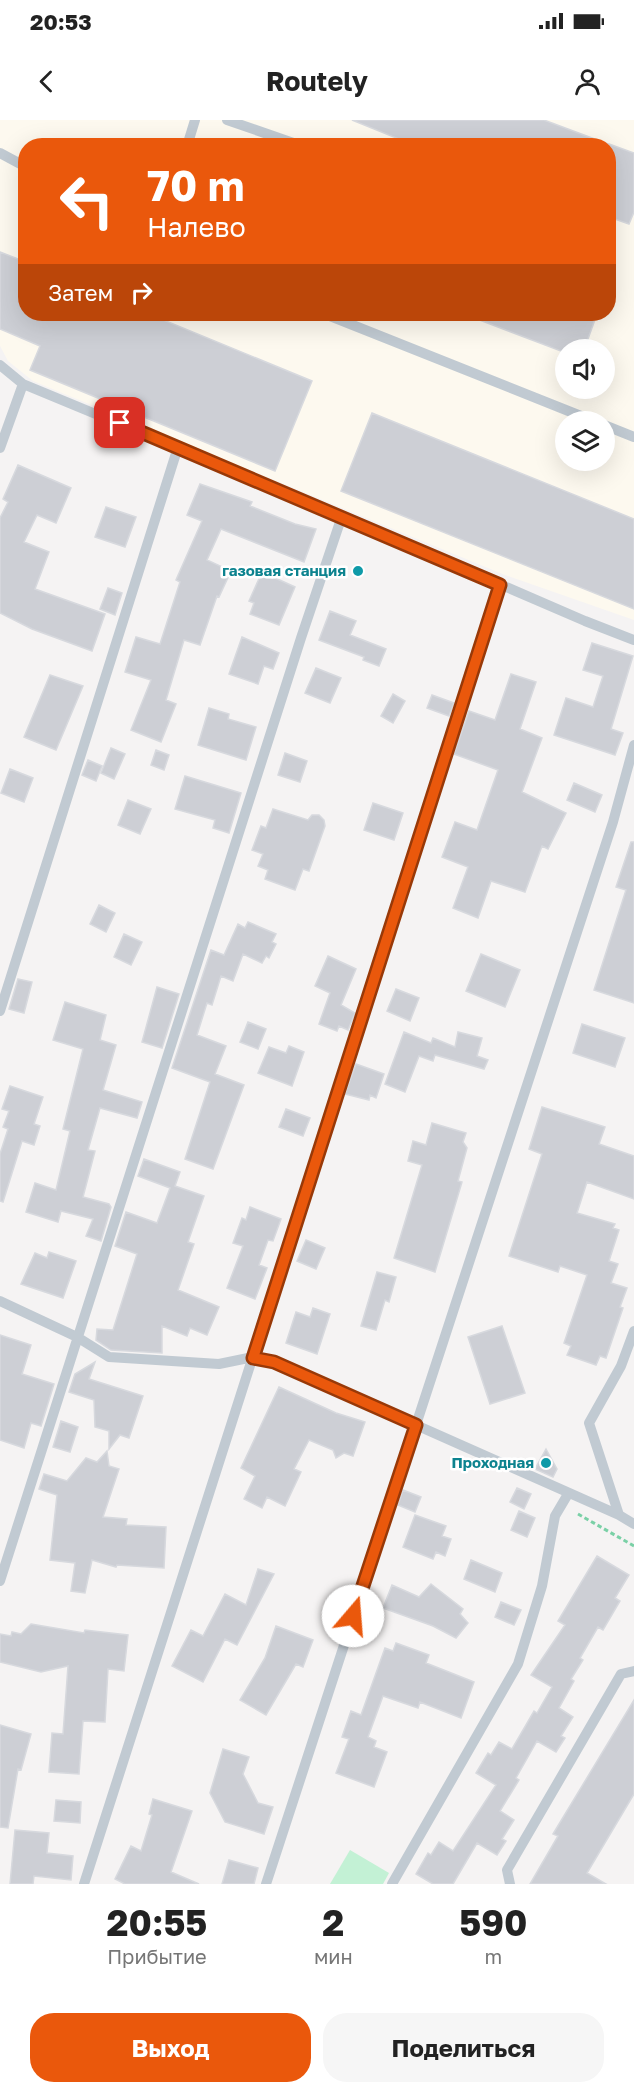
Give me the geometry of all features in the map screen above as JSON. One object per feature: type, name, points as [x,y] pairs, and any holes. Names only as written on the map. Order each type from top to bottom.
[{"type":"lane","points":[[189,138],[195,120]]},
{"type":"lane","points":[[227,120],[279,138]]},
{"type":"lane","points":[[0,153],[18,163]]},
{"type":"lane","points":[[343,321],[568,411]]},
{"type":"lane","points":[[0,365],[23,384],[634,639]]},
{"type":"lane","points":[[0,448],[23,384]]},
{"type":"lane","points":[[615,429],[634,437]]},
{"type":"lane","points":[[0,1011],[178,447]]},
{"type":"lane","points":[[0,1581],[300,638],[342,516]]},
{"type":"lane","points":[[84,1884],[500,585]]},
{"type":"lane","points":[[266,1884],[609,833],[634,746]]},
{"type":"lane","points":[[0,1301],[77,1337],[109,1357],[219,1365],[253,1358],[274,1362],[619,1515],[634,1524]]},
{"type":"lane","points":[[619,1515],[589,1423],[621,1366],[634,1331]]},
{"type":"lane","points":[[392,1884],[518,1664],[542,1586],[555,1516],[568,1494]]},
{"type":"lane","points":[[510,1884],[507,1870],[513,1859],[621,1674],[634,1671]]},
{"type":"path","points":[[561,1505],[634,1546]]},
{"type":"shaded area","points":[[0,120],[634,120],[634,620],[505,575],[33,381],[8,361],[0,346]]},
{"type":"green space","points":[[350,1850],[389,1873],[383,1884],[330,1884]]},
{"type":"building","points":[[352,120],[544,120],[592,138],[396,138]]},
{"type":"building","points":[[616,147],[634,153],[634,212],[629,224],[616,219]]},
{"type":"building","points":[[0,252],[18,259],[18,321],[166,321],[312,381],[275,471],[30,370],[40,346],[0,329]]},
{"type":"building","points":[[482,321],[594,321],[588,339],[555,339],[555,349]]},
{"type":"building","points":[[372,413],[634,519],[634,609],[341,491]]},
{"type":"building","points":[[18,465],[71,488],[56,523],[37,515],[24,542],[49,552],[35,589],[105,614],[92,651],[32,629],[0,613],[0,518],[8,502],[3,499]]},
{"type":"building","points":[[200,484],[252,502],[250,506],[295,524],[316,529],[304,562],[221,529],[207,560],[231,571],[219,597],[217,596],[200,645],[184,640],[166,700],[176,704],[161,742],[131,730],[151,680],[125,672],[136,637],[160,644],[180,582],[176,580],[202,521],[187,515]]},
{"type":"building","points":[[106,507],[136,517],[125,547],[95,537]]},
{"type":"building","points":[[262,572],[295,587],[279,625],[250,614],[254,603],[249,601]]},
{"type":"building","points":[[108,588],[122,593],[115,615],[100,609]]},
{"type":"building","points":[[330,611],[356,621],[350,635],[386,649],[379,666],[363,660],[364,657],[319,640]]},
{"type":"building","points":[[242,637],[279,653],[273,669],[264,666],[258,684],[229,674]]},
{"type":"building","points":[[592,643],[633,656],[611,729],[623,733],[615,755],[554,735],[566,698],[593,707],[603,676],[583,670]]},
{"type":"building","points":[[316,668],[341,678],[330,703],[305,693]]},
{"type":"building","points":[[511,674],[536,682],[520,729],[542,738],[522,792],[566,813],[548,849],[542,846],[525,892],[491,881],[478,918],[453,908],[468,867],[442,857],[455,822],[477,830],[498,770],[454,754],[469,711],[495,720]]},
{"type":"building","points":[[50,675],[83,686],[56,750],[24,737]]},
{"type":"building","points":[[393,694],[405,701],[393,723],[381,716]]},
{"type":"building","points":[[432,695],[454,703],[449,716],[427,708]]},
{"type":"building","points":[[209,708],[229,714],[228,719],[256,727],[246,760],[198,745]]},
{"type":"building","points":[[111,748],[125,754],[114,779],[101,773]]},
{"type":"building","points":[[156,750],[169,755],[164,770],[151,765]]},
{"type":"building","points":[[285,753],[307,761],[300,782],[278,775]]},
{"type":"building","points":[[88,760],[102,766],[96,781],[82,775]]},
{"type":"building","points":[[10,769],[33,778],[24,802],[1,793]]},
{"type":"building","points":[[185,776],[241,793],[229,833],[213,828],[215,820],[175,809]]},
{"type":"building","points":[[574,783],[602,795],[595,812],[567,800]]},
{"type":"building","points":[[128,800],[151,809],[140,834],[118,825]]},
{"type":"building","points":[[373,803],[403,813],[394,840],[364,830]]},
{"type":"building","points":[[273,809],[308,820],[312,815],[319,815],[324,820],[325,826],[309,871],[303,869],[295,890],[265,879],[268,870],[258,866],[263,854],[252,850],[261,826],[266,828]]},
{"type":"building","points":[[631,842],[634,842],[634,1003],[594,990],[626,890],[616,887]]},
{"type":"building","points":[[99,905],[115,913],[106,932],[90,924]]},
{"type":"building","points":[[248,922],[276,934],[272,942],[276,944],[269,958],[266,956],[262,963],[243,954],[233,981],[221,976],[212,1005],[207,1003],[197,1035],[226,1046],[215,1074],[244,1085],[213,1169],[185,1159],[210,1082],[172,1068],[211,950],[224,955],[238,924],[245,928]]},
{"type":"building","points":[[124,934],[142,942],[131,965],[114,957]]},
{"type":"building","points":[[481,954],[520,970],[505,1007],[466,991]]},
{"type":"building","points":[[328,956],[356,969],[341,1005],[355,1013],[348,1030],[339,1026],[337,1031],[319,1024],[330,993],[315,986]]},
{"type":"building","points":[[18,979],[32,982],[24,1013],[9,1009]]},
{"type":"building","points":[[157,987],[179,994],[162,1048],[142,1042]]},
{"type":"building","points":[[396,989],[419,998],[410,1021],[387,1011]]},
{"type":"building","points":[[65,1002],[106,1015],[100,1040],[116,1045],[103,1090],[142,1102],[137,1118],[100,1108],[88,1150],[95,1151],[83,1197],[109,1204],[111,1207],[101,1241],[86,1236],[93,1219],[61,1211],[58,1222],[26,1212],[35,1183],[56,1190],[70,1131],[63,1129],[83,1049],[53,1040]]},
{"type":"building","points":[[248,1022],[266,1029],[258,1049],[240,1042]]},
{"type":"building","points":[[582,1024],[625,1038],[615,1067],[573,1053]]},
{"type":"building","points":[[404,1032],[431,1043],[433,1038],[455,1047],[458,1032],[482,1038],[477,1056],[488,1060],[484,1069],[435,1055],[433,1061],[419,1056],[405,1092],[385,1084]]},
{"type":"building","points":[[289,1046],[304,1052],[292,1086],[258,1073],[269,1047],[286,1053]]},
{"type":"building","points":[[356,1064],[384,1074],[376,1098],[370,1095],[369,1100],[345,1094]]},
{"type":"building","points":[[10,1086],[43,1097],[34,1124],[40,1126],[34,1145],[22,1141],[3,1202],[0,1201],[0,1154],[8,1129],[3,1127],[9,1111],[2,1109]]},
{"type":"building","points":[[542,1107],[605,1127],[599,1144],[634,1156],[634,1199],[587,1182],[577,1213],[615,1224],[613,1228],[619,1230],[609,1261],[618,1264],[611,1283],[627,1288],[620,1307],[623,1308],[606,1358],[600,1356],[596,1365],[567,1355],[571,1346],[564,1343],[587,1275],[560,1266],[558,1272],[509,1256],[542,1154],[529,1149]]},
{"type":"building","points":[[286,1109],[310,1118],[303,1136],[279,1127]]},
{"type":"building","points":[[432,1123],[466,1133],[463,1142],[467,1148],[458,1181],[462,1182],[435,1272],[394,1258],[422,1165],[408,1161],[413,1141],[426,1145]]},
{"type":"building","points":[[144,1159],[180,1172],[175,1186],[204,1196],[188,1242],[194,1244],[178,1290],[219,1307],[207,1335],[190,1328],[187,1336],[162,1326],[162,1353],[111,1350],[96,1340],[97,1329],[113,1330],[137,1254],[115,1246],[126,1212],[157,1223],[170,1188],[138,1176]]},
{"type":"building","points":[[250,1207],[281,1219],[273,1241],[268,1240],[259,1265],[267,1268],[255,1299],[227,1288],[243,1246],[233,1243],[242,1218],[246,1220]]},
{"type":"building","points":[[306,1240],[325,1248],[316,1269],[297,1261]]},
{"type":"building","points":[[49,1252],[76,1261],[63,1298],[21,1284],[35,1253],[47,1258]]},
{"type":"building","points":[[377,1272],[396,1277],[389,1302],[385,1300],[376,1330],[361,1326]]},
{"type":"building","points":[[313,1308],[330,1314],[317,1354],[286,1343],[296,1312],[310,1317]]},
{"type":"building","points":[[502,1326],[525,1393],[490,1404],[468,1337]]},
{"type":"building","points":[[0,1335],[31,1345],[22,1374],[54,1384],[41,1426],[31,1423],[24,1448],[0,1440]]},
{"type":"building","points":[[95,1362],[89,1379],[143,1396],[129,1438],[120,1435],[109,1449],[109,1431],[95,1427],[94,1400],[69,1392],[75,1374]]},
{"type":"building","points":[[279,1387],[336,1413],[365,1422],[353,1456],[344,1453],[336,1458],[333,1450],[309,1440],[294,1469],[301,1472],[285,1506],[267,1497],[262,1508],[244,1499],[255,1476],[241,1468]]},
{"type":"building","points":[[61,1421],[78,1427],[70,1452],[53,1447]]},
{"type":"building","name":"Проходная","points":[[546,1449],[557,1469],[553,1477],[535,1469]]},
{"type":"building","points":[[107,1451],[109,1466],[119,1469],[103,1517],[127,1519],[126,1525],[166,1527],[164,1568],[117,1565],[116,1567],[92,1560],[85,1593],[71,1591],[75,1563],[50,1560],[57,1495],[39,1489],[44,1474],[67,1481],[86,1458],[97,1462]]},
{"type":"building","points":[[517,1488],[531,1494],[524,1509],[510,1502]]},
{"type":"building","points":[[403,1490],[421,1497],[415,1512],[398,1505]]},
{"type":"building","points":[[519,1511],[535,1518],[527,1537],[511,1530]]},
{"type":"building","points":[[415,1515],[446,1526],[442,1536],[451,1539],[445,1556],[436,1552],[433,1559],[403,1547]]},
{"type":"building","points":[[597,1556],[629,1575],[615,1598],[620,1601],[603,1630],[598,1627],[580,1658],[583,1660],[571,1679],[574,1681],[559,1708],[573,1717],[561,1736],[565,1738],[556,1752],[537,1741],[516,1778],[519,1780],[500,1811],[514,1820],[502,1839],[506,1841],[497,1855],[477,1843],[453,1884],[433,1884],[416,1874],[428,1853],[431,1855],[439,1842],[453,1851],[496,1785],[476,1773],[488,1753],[491,1755],[499,1742],[512,1749],[534,1711],[537,1713],[552,1687],[531,1675],[565,1625],[558,1621]]},
{"type":"building","points":[[471,1560],[502,1573],[495,1592],[464,1579]]},
{"type":"building","points":[[258,1569],[274,1574],[237,1645],[225,1639],[203,1682],[172,1666],[191,1630],[203,1636],[225,1594],[246,1605]]},
{"type":"building","points":[[431,1584],[463,1609],[460,1614],[468,1623],[456,1638],[433,1626],[383,1608],[392,1585],[419,1597]]},
{"type":"building","points":[[501,1602],[521,1610],[514,1625],[495,1617]]},
{"type":"building","points":[[31,1624],[84,1633],[85,1630],[128,1635],[124,1671],[108,1669],[105,1722],[83,1721],[79,1774],[49,1772],[52,1733],[63,1734],[68,1666],[41,1672],[0,1662],[0,1634],[11,1636],[12,1632],[21,1634]]},
{"type":"building","points":[[276,1626],[313,1640],[303,1667],[296,1664],[266,1715],[240,1700],[265,1658]]},
{"type":"building","points":[[396,1643],[429,1655],[426,1663],[474,1682],[461,1718],[420,1702],[418,1708],[383,1696],[368,1737],[376,1741],[374,1747],[387,1752],[374,1787],[336,1773],[349,1739],[342,1737],[351,1711],[361,1715],[385,1648],[393,1651]]},
{"type":"building","points":[[634,1700],[634,1794],[587,1873],[606,1884],[530,1884],[558,1836],[553,1834]]},
{"type":"building","points":[[0,1725],[31,1734],[21,1770],[18,1769],[8,1828],[0,1827]]},
{"type":"building","points":[[223,1749],[249,1757],[243,1774],[258,1803],[273,1807],[264,1834],[225,1822],[210,1793]]},
{"type":"building","points":[[153,1799],[192,1811],[171,1872],[199,1884],[125,1884],[115,1879],[131,1846],[141,1851],[152,1815],[149,1814]]},
{"type":"building","points":[[56,1800],[81,1802],[80,1823],[54,1821]]},
{"type":"building","points":[[15,1830],[49,1833],[47,1853],[73,1856],[71,1880],[34,1876],[33,1884],[10,1884]]},
{"type":"building","points":[[229,1860],[258,1868],[254,1884],[222,1884]]},
{"type":"place","name":"газовая станция","points":[[358,571]]},
{"type":"place","name":"Проходная","points":[[546,1463]]},
{"type":"route","points":[[120,423],[322,507],[500,585],[253,1358],[274,1362],[416,1425],[353,1616]]}]
